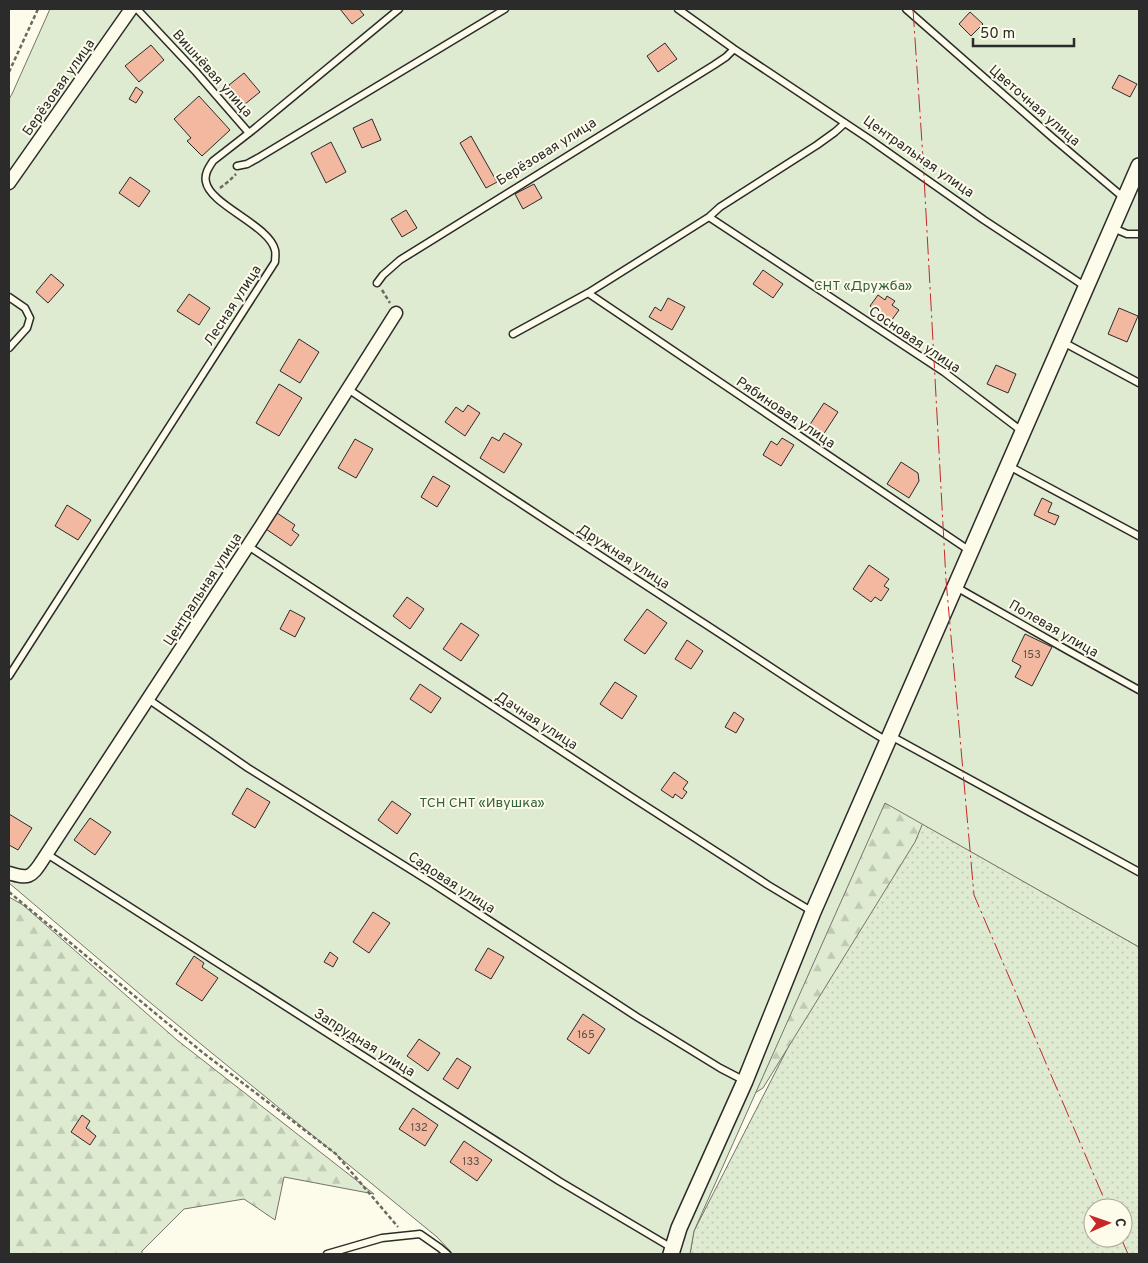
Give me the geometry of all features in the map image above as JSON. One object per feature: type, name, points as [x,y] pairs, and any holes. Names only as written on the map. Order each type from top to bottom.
[{"type":"street","name":"Берёзовая улица","points":[[9,182],[131,9]]},
{"type":"street","points":[[672,1251],[688,1209],[745,1081],[813,912],[972,552],[1139,166]]},
{"type":"street","name":"Центральная улица","points":[[9,873],[21,877],[32,874],[37,869],[248,546],[396,313]]},
{"type":"lane","name":"Вишнёвая улица","points":[[137,9],[196,72],[249,133]]},
{"type":"lane","points":[[386,9],[392,15]]},
{"type":"lane","points":[[213,193],[206,184],[208,168],[213,161],[399,9]]},
{"type":"lane","points":[[240,165],[247,164],[258,158],[505,9]]},
{"type":"lane","name":"Центральная улица","points":[[678,9],[984,220],[1087,287]]},
{"type":"lane","name":"Цветочная улица","points":[[906,9],[1125,199]]},
{"type":"lane","name":"Берёзовая улица","points":[[377,283],[400,260],[714,65],[734,49]]},
{"type":"lane","points":[[513,334],[588,292],[709,217],[720,207],[817,145],[845,123]]},
{"type":"lane","name":"Лесная улица","points":[[9,676],[275,262],[276,252],[268,238],[213,193]]},
{"type":"lane","name":"Сосновая улица","points":[[709,217],[944,372],[1023,433]]},
{"type":"lane","points":[[1112,228],[1127,234],[1139,234]]},
{"type":"lane","name":"Рябиновая улица","points":[[588,292],[972,552]]},
{"type":"lane","points":[[9,297],[25,308],[30,318],[27,328],[9,348]]},
{"type":"lane","points":[[1063,342],[1139,384]]},
{"type":"lane","name":"Дружная улица","points":[[348,389],[844,716],[1139,872]]},
{"type":"lane","points":[[1009,466],[1139,536]]},
{"type":"lane","name":"Дачная улица","points":[[248,546],[768,885],[813,912]]},
{"type":"lane","name":"Полевая улица","points":[[956,586],[1139,690]]},
{"type":"lane","name":"Садовая улица","points":[[148,699],[248,768],[646,1022],[720,1068],[745,1081]]},
{"type":"lane","name":"Запрудная улица","points":[[47,854],[559,1181],[672,1251]]},
{"type":"lane","points":[[327,1254],[382,1238],[420,1234],[447,1254]]},
{"type":"path","points":[[9,72],[38,9]]},
{"type":"path","points":[[213,193],[229,182],[240,165]]},
{"type":"path","points":[[377,283],[396,313]]},
{"type":"path","points":[[9,892],[202,1052],[336,1154],[405,1236]]},
{"type":"green space","points":[[50,9],[1139,9],[1139,947],[885,803],[694,1231],[690,1254],[453,1254],[437,1237],[147,1000],[9,883],[9,99]]},
{"type":"green space","points":[[894,761],[932,801],[915,842],[763,1088],[750,1096]]},
{"type":"green space","points":[[907,815],[1139,947],[1139,1254],[690,1254],[694,1231]]},
{"type":"green space","points":[[9,897],[23,905],[177,1040],[374,1194],[284,1177],[275,1220],[244,1199],[184,1209],[142,1251],[142,1254],[9,1254]]},
{"type":"building","points":[[340,9],[359,9],[364,15],[352,24]]},
{"type":"building","points":[[970,12],[983,24],[971,36],[959,24]]},
{"type":"building","points":[[665,43],[677,59],[658,72],[647,56]]},
{"type":"building","points":[[151,45],[164,60],[139,82],[125,66]]},
{"type":"building","points":[[244,73],[260,92],[245,104],[229,85]]},
{"type":"building","points":[[1119,75],[1137,84],[1130,97],[1112,88]]},
{"type":"building","points":[[136,87],[143,92],[136,103],[129,99]]},
{"type":"building","points":[[199,96],[230,130],[202,156],[187,141],[191,138],[174,119]]},
{"type":"building","points":[[372,119],[381,140],[362,148],[353,128]]},
{"type":"building","points":[[471,136],[497,182],[486,188],[460,143]]},
{"type":"building","points":[[331,142],[346,172],[326,183],[311,153]]},
{"type":"building","points":[[130,177],[150,191],[139,207],[119,193]]},
{"type":"building","points":[[534,184],[542,198],[523,209],[515,194]]},
{"type":"building","points":[[406,210],[417,228],[402,237],[391,219]]},
{"type":"building","points":[[763,270],[783,284],[773,298],[753,284]]},
{"type":"building","points":[[51,274],[64,285],[48,303],[36,292]]},
{"type":"building","points":[[189,294],[210,308],[199,325],[177,311]]},
{"type":"building","points":[[878,295],[885,300],[887,296],[895,301],[892,305],[899,310],[891,321],[885,318],[883,321],[876,316],[879,312],[870,306]]},
{"type":"building","points":[[668,298],[685,307],[672,330],[649,317],[655,307],[661,311]]},
{"type":"building","points":[[1119,308],[1138,316],[1127,342],[1108,334]]},
{"type":"building","points":[[299,339],[319,352],[300,383],[280,371]]},
{"type":"building","points":[[996,365],[1016,374],[1008,393],[987,384]]},
{"type":"building","points":[[279,384],[302,398],[279,436],[256,423]]},
{"type":"building","points":[[824,403],[838,412],[821,438],[807,429]]},
{"type":"building","points":[[468,405],[480,413],[465,436],[445,422],[456,407],[463,412]]},
{"type":"building","points":[[504,433],[522,444],[504,473],[480,458],[492,437],[499,441]]},
{"type":"building","points":[[782,438],[794,445],[781,466],[763,455],[771,441],[777,445]]},
{"type":"building","points":[[355,439],[373,449],[356,478],[338,468]]},
{"type":"building","points":[[901,462],[918,473],[919,481],[909,498],[887,484]]},
{"type":"building","points":[[433,476],[450,486],[437,507],[421,497]]},
{"type":"building","points":[[1042,498],[1052,503],[1048,512],[1059,516],[1055,525],[1034,515]]},
{"type":"building","points":[[67,505],[91,520],[78,540],[55,526]]},
{"type":"building","points":[[274,511],[295,525],[292,530],[299,535],[291,546],[263,527]]},
{"type":"building","points":[[869,565],[889,579],[884,586],[889,589],[881,601],[875,597],[871,602],[853,589]]},
{"type":"building","points":[[407,597],[424,609],[410,629],[393,616]]},
{"type":"building","points":[[647,609],[667,623],[645,654],[624,640]]},
{"type":"building","points":[[290,610],[305,618],[295,637],[280,629]]},
{"type":"building","points":[[461,623],[479,635],[461,661],[443,649]]},
{"type":"building","points":[[1025,634],[1052,647],[1032,686],[1015,677],[1021,666],[1012,661]]},
{"type":"building","points":[[687,640],[703,651],[691,669],[675,659]]},
{"type":"building","points":[[615,682],[637,696],[622,719],[600,704]]},
{"type":"building","points":[[420,684],[441,698],[431,713],[410,699]]},
{"type":"building","points":[[734,712],[744,719],[736,733],[725,727]]},
{"type":"building","points":[[674,772],[688,782],[683,789],[687,792],[682,799],[675,794],[673,798],[661,790]]},
{"type":"building","points":[[247,788],[270,802],[255,828],[232,814]]},
{"type":"building","points":[[392,801],[411,814],[397,834],[378,820]]},
{"type":"building","points":[[9,814],[32,828],[18,850],[9,845]]},
{"type":"building","points":[[90,818],[111,832],[95,855],[74,840]]},
{"type":"building","points":[[373,912],[390,923],[369,953],[353,942]]},
{"type":"building","points":[[488,948],[504,957],[491,979],[475,970]]},
{"type":"building","points":[[330,952],[338,958],[333,967],[324,962]]},
{"type":"building","points":[[194,956],[204,963],[202,967],[218,978],[202,1001],[176,984]]},
{"type":"building","points":[[583,1014],[605,1029],[589,1054],[567,1039]]},
{"type":"building","points":[[419,1039],[440,1053],[428,1071],[407,1056]]},
{"type":"building","points":[[457,1058],[471,1067],[458,1089],[443,1079]]},
{"type":"building","points":[[413,1108],[438,1125],[425,1146],[399,1129]]},
{"type":"building","points":[[82,1115],[90,1121],[86,1128],[96,1136],[90,1145],[71,1132]]},
{"type":"building","points":[[464,1141],[492,1160],[477,1181],[450,1162]]},
{"type":"power","points":[[913,9],[946,580],[974,895],[1104,1198]]},
{"type":"power","points":[[1125,1248],[1128,1254]]},
{"type":"park label","name":"СНТ «Дружба»","points":[[863,285]]},
{"type":"park label","name":"ТСН СНТ «Ивушка»","points":[[482,802]]}]
